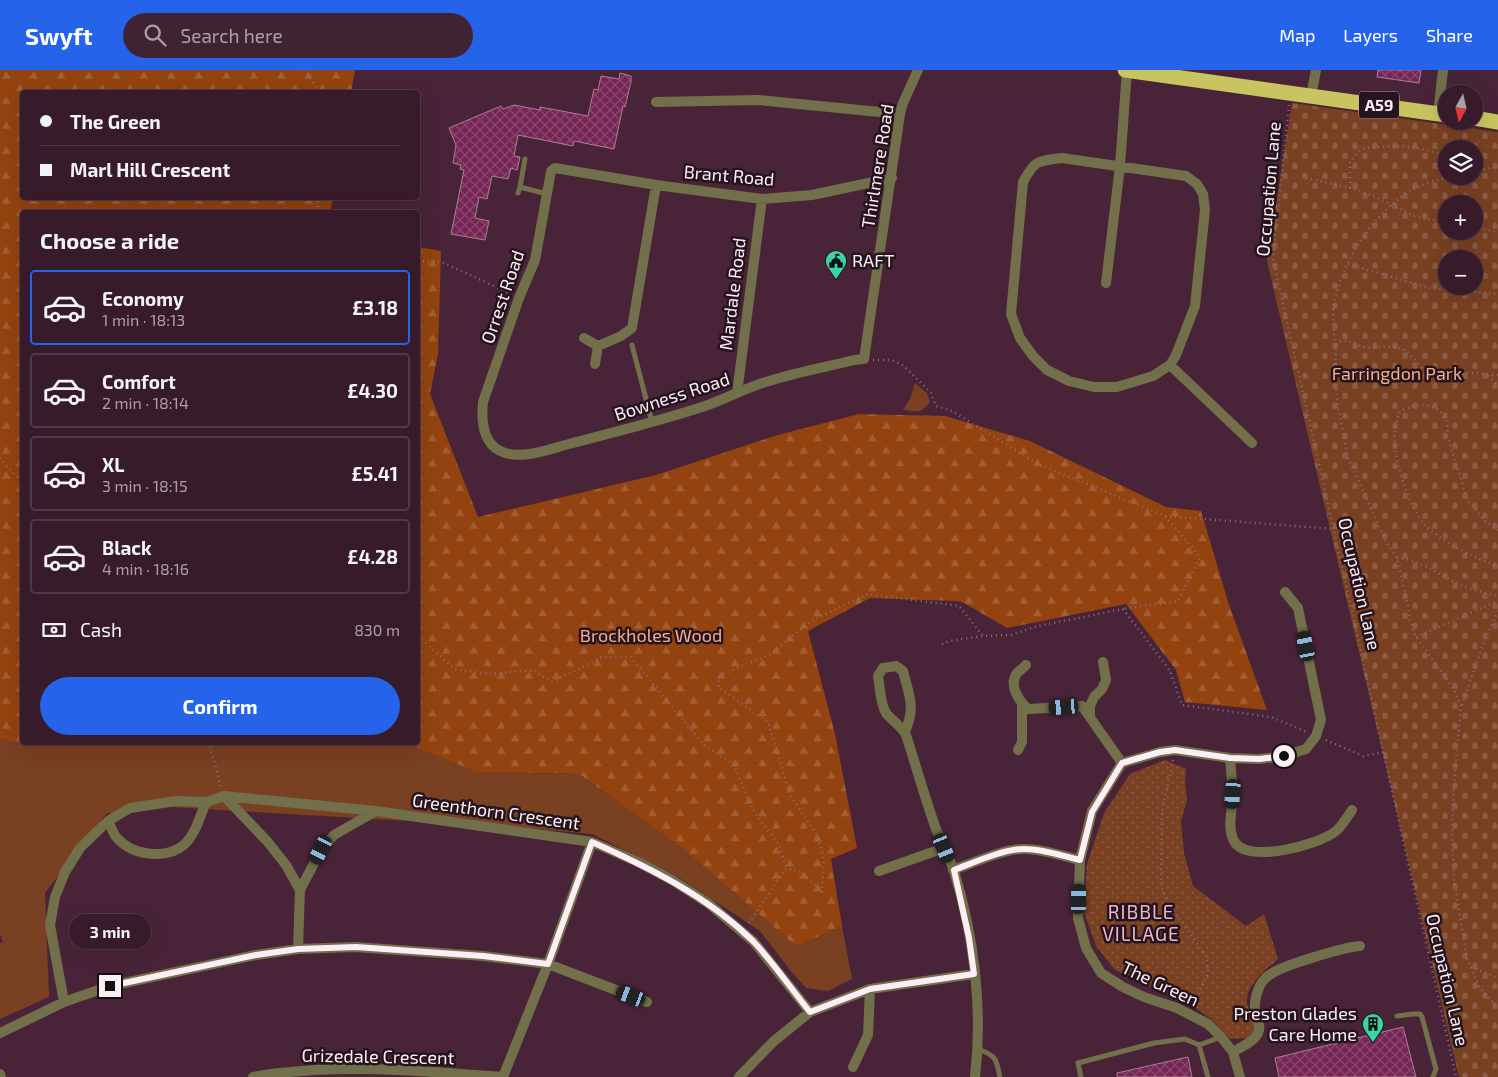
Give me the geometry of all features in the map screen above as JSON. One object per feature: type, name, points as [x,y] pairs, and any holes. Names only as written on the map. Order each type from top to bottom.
[{"type":"highway","name":"A59","points":[[1129,70],[1198,78],[1290,94],[1438,113]]},
{"type":"highway","points":[[1483,120],[1498,122]]},
{"type":"street","name":"Thirlmere Road","points":[[864,359],[900,114],[918,70]]},
{"type":"street","points":[[1106,283],[1129,70]]},
{"type":"street","points":[[1312,96],[1316,70]]},
{"type":"street","points":[[1443,70],[1443,85]]},
{"type":"street","points":[[656,102],[758,100],[900,114]]},
{"type":"street","points":[[1062,158],[1120,166],[1186,176],[1198,184],[1204,194],[1205,210],[1195,306],[1176,355],[1170,365],[1153,376],[1117,387],[1094,387],[1069,381],[1047,370],[1033,356],[1020,338],[1011,314],[1023,182],[1031,168],[1040,161],[1062,158]]},
{"type":"street","name":"Orrest Road","points":[[491,444],[483,431],[481,417],[483,402],[519,298],[535,260],[551,171],[555,168],[564,168]]},
{"type":"street","name":"Brant Road","points":[[564,168],[656,185],[762,199],[812,195],[892,178]]},
{"type":"street","points":[[598,346],[621,336],[632,328],[656,185]]},
{"type":"street","name":"Mardale Road","points":[[737,393],[762,199]]},
{"type":"street","points":[[584,338],[598,346]]},
{"type":"street","points":[[595,364],[598,346]]},
{"type":"street","name":"Bowness Road","points":[[491,444],[505,453],[522,454],[652,423],[707,405],[767,381],[864,359]]},
{"type":"street","points":[[1170,365],[1252,443]]},
{"type":"street","points":[[1026,665],[1016,675],[1014,682],[1015,692],[1022,704],[1028,709],[1082,706],[1122,763],[1160,752],[1175,750],[1230,758],[1259,759],[1284,756],[1306,749],[1316,736],[1321,720],[1298,608],[1285,592]]},
{"type":"street","points":[[1090,716],[1090,706],[1106,680],[1103,662]]},
{"type":"street","points":[[905,732],[911,718],[912,706],[903,671],[896,666],[883,668],[878,676],[885,710],[893,722],[905,732],[918,778],[954,870],[969,938],[977,995],[978,1049],[975,1077]]},
{"type":"street","points":[[1018,750],[1022,742],[1022,704]]},
{"type":"street","points":[[1230,758],[1233,794],[1231,829],[1233,841],[1245,850],[1260,852],[1307,845],[1337,831],[1352,810]]},
{"type":"street","name":"The Green","points":[[1122,763],[1092,812],[1080,860],[1078,918],[1086,948],[1101,972],[1123,987],[1144,998],[1177,1008],[1208,1024],[1233,1052],[1240,1077]]},
{"type":"street","points":[[224,796],[267,841],[281,859],[300,890]]},
{"type":"street","name":"Greenthorn Crescent","points":[[64,1002],[50,925],[55,897],[65,872],[80,848],[108,821],[130,808],[176,801],[206,802],[224,796],[376,812],[592,842],[638,862],[672,880],[708,903],[754,942],[810,1012]]},
{"type":"street","points":[[108,821],[117,838],[127,846],[140,852],[156,854],[172,852],[184,845],[191,836],[206,802]]},
{"type":"street","points":[[298,949],[300,890],[321,850],[334,835],[376,812]]},
{"type":"street","points":[[503,1077],[548,964],[592,842]]},
{"type":"street","points":[[879,871],[944,848]]},
{"type":"street","points":[[954,870],[1011,851],[1025,849],[1040,850],[1080,860]]},
{"type":"street","points":[[1233,1052],[1249,1043],[1258,1033],[1259,1022],[1255,1011],[1256,998],[1259,988],[1269,975],[1285,967],[1348,947],[1360,946]]},
{"type":"street","points":[[0,1033],[64,1002],[110,986],[256,955],[298,949],[356,947],[483,956],[548,964],[647,1002]]},
{"type":"street","points":[[739,1077],[774,1041],[810,1012],[870,989],[974,974]]},
{"type":"street","points":[[854,1066],[868,1035],[870,989]]},
{"type":"street","name":"Grizedale Crescent","points":[[253,1077],[270,1073],[337,1069],[424,1070],[503,1077]]},
{"type":"lane","points":[[518,193],[525,159]]},
{"type":"lane","points":[[520,187],[548,194]]},
{"type":"lane","points":[[632,344],[652,423]]},
{"type":"lane","points":[[1397,1016],[1420,1014],[1422,1017],[1436,1069],[1433,1077]]},
{"type":"lane","points":[[1081,1077],[1078,1062],[1154,1043],[1185,1039],[1199,1045],[1221,1037]]},
{"type":"lane","points":[[1199,1045],[1208,1077]]},
{"type":"lane","points":[[978,1049],[993,1055],[997,1061],[1000,1077]]},
{"type":"path","points":[[304,70],[319,90]]},
{"type":"path","name":"Occupation Lane","points":[[1290,94],[1273,259],[1456,1077]]},
{"type":"path","points":[[1350,188],[1350,162],[1361,149],[1387,145],[1414,147],[1438,154]]},
{"type":"path","points":[[1483,169],[1498,167]]},
{"type":"path","points":[[1306,178],[1376,196],[1414,216],[1438,221]]},
{"type":"path","points":[[1438,180],[1411,190],[1391,205],[1362,238],[1348,264],[1336,292],[1333,324],[1336,345],[1335,376],[1338,406],[1348,458],[1386,542],[1397,558],[1410,620],[1416,636],[1453,688],[1461,704],[1454,784],[1452,835],[1454,879],[1463,938],[1470,966],[1479,987],[1498,1008]]},
{"type":"path","points":[[1483,230],[1498,232]]},
{"type":"path","points":[[420,262],[442,262],[519,298]]},
{"type":"path","points":[[1348,264],[1429,288],[1498,294]]},
{"type":"path","points":[[1336,345],[1340,341],[1346,340],[1363,347],[1394,346],[1404,350],[1435,378],[1469,372],[1488,376],[1498,375]]},
{"type":"path","points":[[864,359],[891,360],[903,365],[931,393],[936,406],[952,412],[1038,464],[1165,516],[1334,529]]},
{"type":"path","points":[[1488,376],[1498,385]]},
{"type":"path","points":[[1498,530],[1485,521],[1468,501],[1446,435],[1448,427],[1444,416],[1437,408],[1423,405],[1412,406],[1400,411],[1395,429],[1394,445],[1408,497],[1424,524],[1438,536],[1465,552],[1498,566]]},
{"type":"path","points":[[0,458],[20,481]]},
{"type":"path","points":[[942,644],[949,641],[983,636],[1010,635],[1038,626],[1123,609],[1178,601],[1200,557],[1165,516]]},
{"type":"path","points":[[1397,558],[1407,559],[1426,566],[1456,583],[1498,596]]},
{"type":"path","points":[[786,868],[800,872],[822,892],[824,861],[818,836],[790,796],[768,722],[718,687],[720,675],[770,654],[811,621],[868,594],[959,606],[983,636]]},
{"type":"path","points":[[1416,636],[1498,601]]},
{"type":"path","points":[[1123,609],[1170,671],[1182,705],[1272,717],[1363,756],[1384,752]]},
{"type":"path","points":[[1460,709],[1489,627],[1498,611]]},
{"type":"path","points":[[420,638],[456,669],[489,674],[533,670],[552,682],[602,658],[631,657],[703,744],[734,765],[754,812],[780,846],[786,868],[743,932]]},
{"type":"path","points":[[210,745],[224,796]]},
{"type":"path","points":[[1175,750],[1162,812],[1161,886],[1167,901],[1206,956],[1208,973],[1198,992],[1200,1010],[1208,1024]]},
{"type":"path","points":[[1470,966],[1498,978]]},
{"type":"green space","points":[[0,70],[355,70],[351,90],[20,90],[20,200],[333,200],[330,210],[20,210],[20,743],[0,739]]},
{"type":"green space","name":"Farringdon Park","points":[[1292,103],[1438,124],[1438,130],[1483,130],[1498,132],[1498,1077],[1459,1077],[1267,261]]},
{"type":"green space","name":"Brockholes Wood","points":[[420,247],[441,251],[438,354],[430,394],[478,517],[656,475],[778,435],[859,414],[945,416],[1030,441],[1166,507],[1201,511],[1229,605],[1267,710],[1185,702],[1176,670],[1126,604],[1007,628],[964,603],[956,601],[870,598],[808,631],[835,734],[857,848],[831,859],[842,926],[797,947],[684,850],[579,774],[476,772],[410,745],[420,745]]},
{"type":"green space","points":[[915,383],[927,393],[930,402],[924,409],[918,411],[903,410],[910,399]]},
{"type":"green space","points":[[0,739],[20,743],[20,745],[34,746],[410,745],[476,772],[579,774],[684,850],[797,947],[842,926],[852,979],[828,991],[806,988],[760,931],[678,877],[592,834],[516,827],[152,806],[106,814],[45,893],[49,997],[0,1019],[0,943],[3,942],[0,934]]},
{"type":"green space","points":[[1165,760],[1186,769],[1187,800],[1181,821],[1184,853],[1193,886],[1246,926],[1264,914],[1278,959],[1256,980],[1248,993],[1248,1007],[1255,1030],[1247,1038],[1230,1039],[1212,1020],[1192,1005],[1115,970],[1096,946],[1084,912],[1087,864],[1104,813],[1130,774]]},
{"type":"building","points":[[1378,70],[1421,70],[1419,83],[1377,77]]},
{"type":"building","points":[[620,73],[631,76],[631,82],[625,107],[623,106],[614,149],[574,141],[573,146],[518,135],[514,156],[520,157],[517,170],[511,168],[508,179],[492,176],[487,199],[479,197],[475,218],[489,221],[485,240],[451,234],[464,170],[460,169],[461,165],[453,163],[456,145],[449,128],[501,106],[503,109],[514,105],[540,110],[540,107],[588,116],[594,89],[598,90],[601,76],[619,79]]},
{"type":"building","name":"Preston Glades Care Home","points":[[1403,1027],[1416,1077],[1279,1077],[1275,1058]]},
{"type":"building","points":[[1188,1057],[1192,1077],[1117,1077],[1117,1073]]},
{"type":"place","name":"RAFT","points":[[836,280]]},
{"type":"place","name":"Preston Glades Care Home","points":[[1373,1043]]},
{"type":"district","name":"RIBBLE VILLAGE","points":[[1141,923]]},
{"type":"route","points":[[110,986],[256,955],[298,949],[356,947],[483,956],[548,964],[592,842],[638,862],[672,880],[708,903],[754,942],[810,1012],[870,989],[974,974],[969,938],[954,870],[1011,851],[1025,849],[1040,850],[1080,860],[1092,812],[1122,763],[1160,752],[1175,750],[1230,758],[1259,759],[1284,756]]}]
